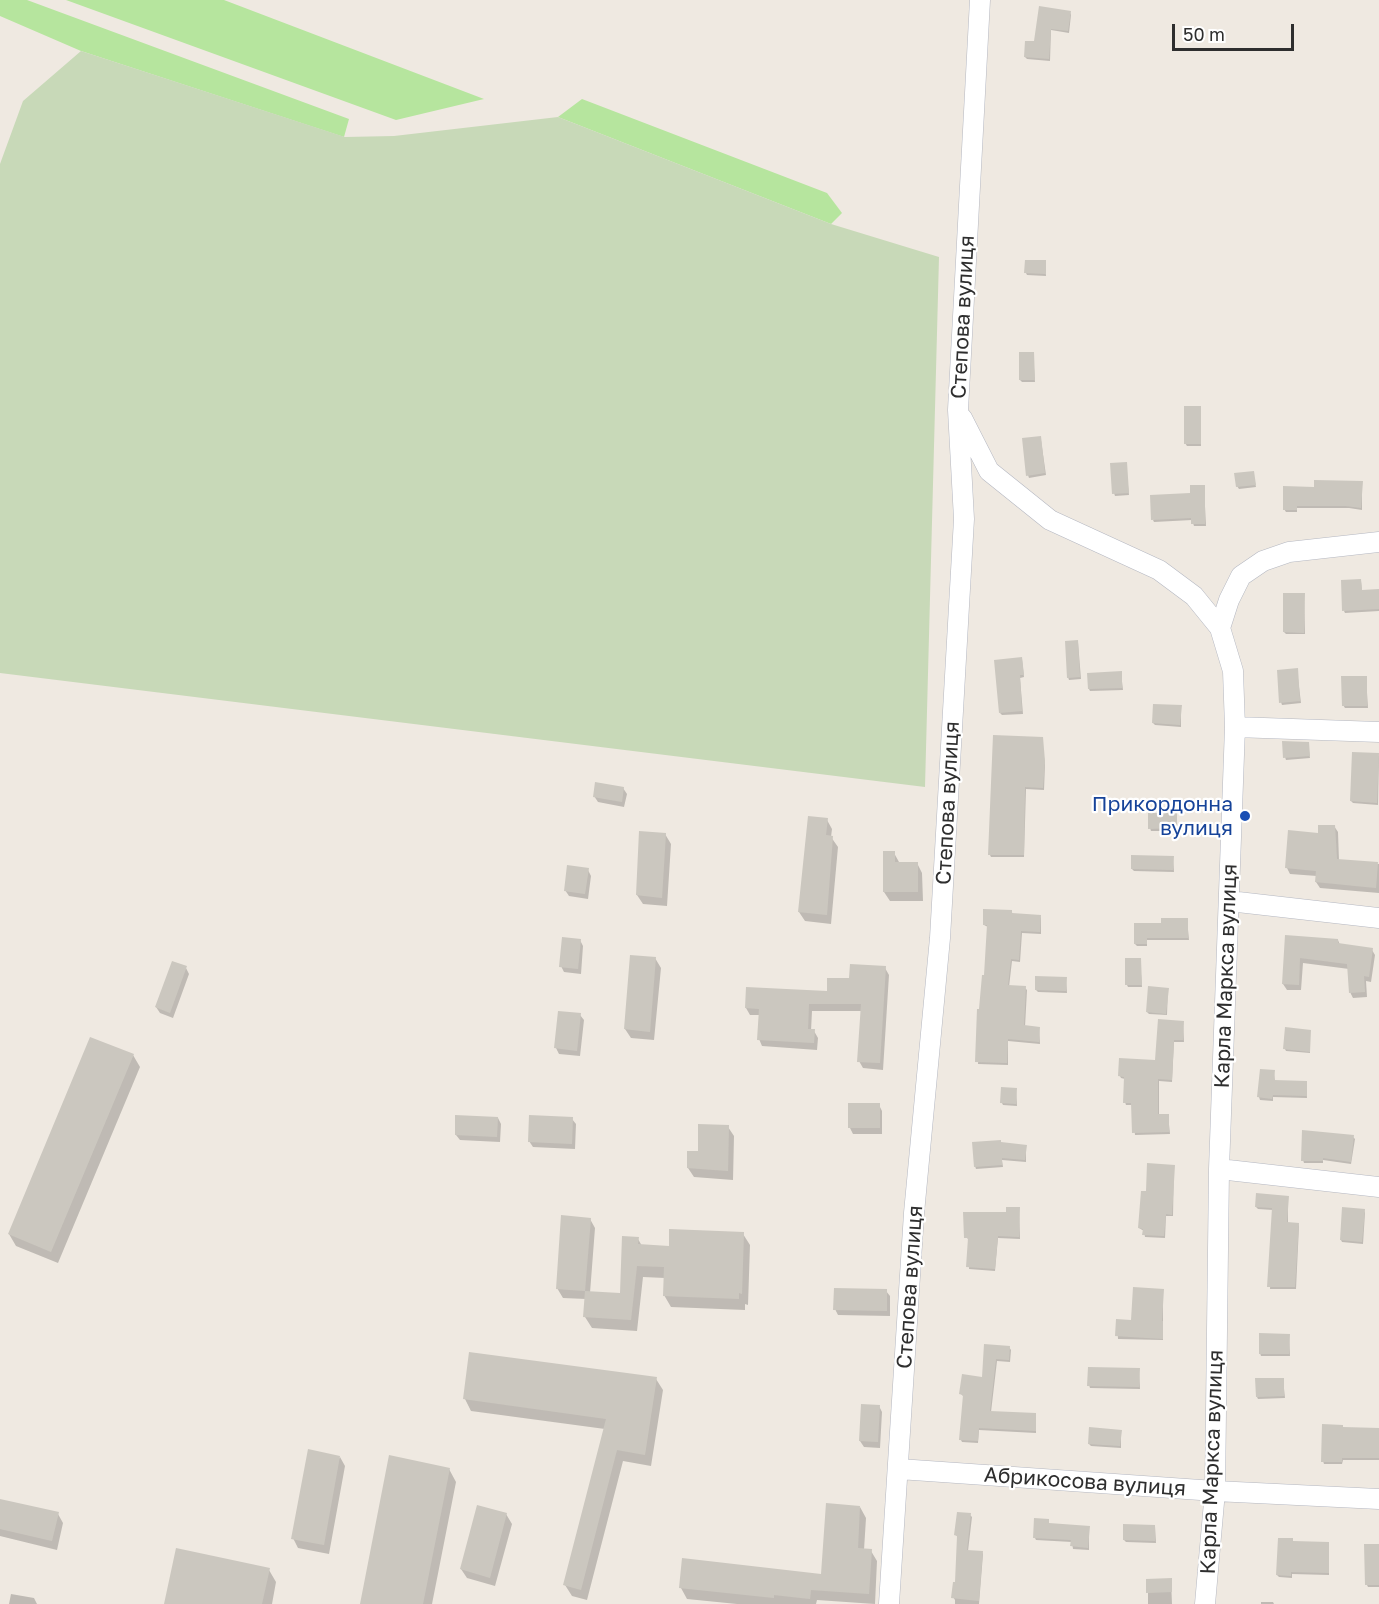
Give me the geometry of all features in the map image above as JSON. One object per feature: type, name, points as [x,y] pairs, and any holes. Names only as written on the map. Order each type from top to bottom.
[{"type":"street","name":"Степова вулиця","points":[[889,1604],[914,1213],[940,938],[964,519],[958,410],[980,0]]},
{"type":"street","name":"Карла Маркса вулиця","points":[[958,410],[989,471],[1050,520],[1159,570],[1194,596],[1220,628],[1233,671],[1235,727],[1219,1169],[1215,1491],[1205,1604]]},
{"type":"street","points":[[1220,628],[1229,600],[1241,576],[1263,561],[1289,552],[1379,542]]},
{"type":"street","points":[[1235,727],[1379,732]]},
{"type":"street","points":[[1229,901],[1379,918]]},
{"type":"street","points":[[1219,1169],[1379,1187]]},
{"type":"street","name":"Абрикосова вулиця","points":[[899,1469],[1215,1491],[1379,1499]]},
{"type":"green space","points":[[0,0],[27,0],[349,119],[344,137],[81,51],[0,16]]},
{"type":"green space","points":[[66,0],[224,0],[484,99],[396,120]]},
{"type":"green space","points":[[81,51],[345,137],[394,136],[558,117],[831,224],[939,257],[925,787],[0,673],[0,164],[23,101]]},
{"type":"green space","points":[[582,99],[827,193],[842,213],[831,224],[558,117]]},
{"type":"building","points":[[1039,6],[1071,11],[1068,31],[1051,29],[1049,59],[1024,57],[1025,41],[1034,41]]},
{"type":"building","points":[[1025,260],[1046,260],[1046,274],[1024,273]]},
{"type":"building","points":[[1019,352],[1034,352],[1035,380],[1019,380]]},
{"type":"building","points":[[1184,406],[1201,406],[1201,444],[1184,444]]},
{"type":"building","points":[[1041,436],[1045,473],[1026,476],[1022,438]]},
{"type":"building","points":[[1127,462],[1129,493],[1112,494],[1110,463]]},
{"type":"building","points":[[1254,471],[1256,485],[1236,487],[1234,473]]},
{"type":"building","points":[[1314,480],[1363,481],[1361,508],[1297,506],[1297,510],[1283,510],[1283,486],[1314,487]]},
{"type":"building","points":[[1190,485],[1205,485],[1205,524],[1191,524],[1191,518],[1151,520],[1150,495],[1190,493]]},
{"type":"building","points":[[1361,579],[1362,590],[1379,589],[1379,609],[1342,611],[1341,580]]},
{"type":"building","points":[[1283,593],[1305,593],[1304,633],[1283,632]]},
{"type":"building","points":[[1078,640],[1080,677],[1067,678],[1065,641]]},
{"type":"building","points":[[1022,657],[1024,675],[1020,675],[1022,711],[999,713],[994,660]]},
{"type":"building","points":[[1298,668],[1300,701],[1279,703],[1277,670]]},
{"type":"building","points":[[1122,671],[1122,688],[1088,689],[1087,673]]},
{"type":"building","points":[[1341,676],[1367,676],[1367,706],[1342,706]]},
{"type":"building","points":[[1153,704],[1182,705],[1180,725],[1152,723]]},
{"type":"building","points":[[993,735],[1043,737],[1045,761],[1043,788],[1025,787],[1024,855],[988,855]]},
{"type":"building","points":[[1282,741],[1309,742],[1310,756],[1283,758]]},
{"type":"building","points":[[1352,752],[1379,753],[1377,803],[1350,801]]},
{"type":"building","points":[[595,782],[624,787],[622,802],[593,797]]},
{"type":"building","points":[[1148,813],[1177,813],[1177,828],[1148,829]]},
{"type":"building","points":[[808,816],[828,818],[826,835],[833,836],[827,915],[798,912]]},
{"type":"building","points":[[1318,825],[1335,825],[1337,859],[1378,862],[1376,888],[1315,882],[1316,871],[1285,868],[1288,830],[1318,833]]},
{"type":"building","points":[[639,831],[666,833],[662,898],[636,895]]},
{"type":"building","points":[[883,851],[895,851],[895,862],[918,862],[918,892],[883,892]]},
{"type":"building","points":[[1131,855],[1174,856],[1173,870],[1131,869]]},
{"type":"building","points":[[567,865],[589,868],[585,894],[564,891]]},
{"type":"building","points":[[983,909],[1012,910],[1012,913],[1041,915],[1040,932],[1021,931],[1019,960],[1011,959],[1008,985],[1026,986],[1024,1025],[1040,1027],[1039,1042],[1008,1039],[1007,1063],[975,1062],[977,1009],[979,1009],[982,975],[984,975],[987,925],[983,925]]},
{"type":"building","points":[[1161,918],[1188,918],[1188,938],[1147,938],[1147,944],[1134,944],[1134,923],[1161,923]]},
{"type":"building","points":[[1285,935],[1338,939],[1338,943],[1373,948],[1369,977],[1364,976],[1365,992],[1349,993],[1347,964],[1300,958],[1299,985],[1282,984]]},
{"type":"building","points":[[562,937],[581,939],[578,969],[559,967]]},
{"type":"building","points":[[630,955],[656,957],[650,1032],[624,1029]]},
{"type":"building","points":[[1125,958],[1141,958],[1142,985],[1125,985]]},
{"type":"building","points":[[172,961],[187,966],[170,1013],[155,1007]]},
{"type":"building","points":[[850,964],[886,966],[880,1063],[857,1062],[861,1004],[809,1004],[808,1029],[815,1029],[814,1043],[757,1040],[759,1009],[745,1008],[746,987],[827,991],[827,978],[849,978]]},
{"type":"building","points":[[1035,976],[1067,977],[1066,991],[1035,990]]},
{"type":"building","points":[[1148,986],[1169,988],[1166,1014],[1146,1012]]},
{"type":"building","points":[[558,1011],[581,1013],[577,1051],[554,1048]]},
{"type":"building","points":[[1158,1019],[1184,1021],[1183,1040],[1174,1040],[1172,1080],[1158,1079],[1158,1114],[1169,1114],[1169,1132],[1132,1133],[1131,1103],[1123,1103],[1124,1077],[1118,1076],[1119,1058],[1155,1060]]},
{"type":"building","points":[[1285,1027],[1311,1030],[1310,1052],[1283,1049]]},
{"type":"building","points":[[90,1037],[134,1054],[51,1252],[8,1234]]},
{"type":"building","points":[[1260,1069],[1275,1070],[1274,1080],[1307,1081],[1307,1096],[1273,1095],[1272,1099],[1257,1097]]},
{"type":"building","points":[[1001,1087],[1017,1088],[1016,1104],[1000,1103]]},
{"type":"building","points":[[848,1103],[880,1103],[880,1128],[848,1128]]},
{"type":"building","points":[[455,1115],[498,1117],[497,1137],[455,1135]]},
{"type":"building","points":[[529,1115],[573,1117],[572,1144],[528,1142]]},
{"type":"building","points":[[698,1124],[729,1125],[728,1171],[687,1168],[687,1151],[698,1151]]},
{"type":"building","points":[[1302,1130],[1354,1135],[1351,1162],[1323,1158],[1323,1161],[1301,1161]]},
{"type":"building","points":[[1001,1140],[1001,1142],[1027,1145],[1025,1160],[1002,1158],[1002,1165],[974,1167],[972,1142]]},
{"type":"building","points":[[1147,1163],[1175,1165],[1172,1215],[1166,1214],[1164,1236],[1142,1235],[1143,1229],[1138,1228],[1141,1191],[1146,1191]]},
{"type":"building","points":[[1256,1193],[1289,1196],[1287,1222],[1299,1223],[1295,1287],[1267,1287],[1272,1208],[1255,1207]]},
{"type":"building","points":[[1006,1207],[1020,1207],[1019,1237],[998,1236],[995,1269],[966,1267],[968,1238],[964,1238],[963,1212],[1006,1212]]},
{"type":"building","points":[[1342,1207],[1365,1209],[1362,1242],[1340,1240]]},
{"type":"building","points":[[561,1215],[591,1218],[585,1291],[556,1289]]},
{"type":"building","points":[[669,1229],[744,1232],[742,1294],[739,1293],[739,1299],[663,1296],[664,1267],[637,1266],[631,1320],[583,1317],[585,1291],[620,1293],[622,1236],[639,1237],[638,1244],[669,1246]]},
{"type":"building","points":[[1133,1287],[1164,1289],[1163,1339],[1115,1336],[1116,1319],[1131,1320]]},
{"type":"building","points":[[834,1288],[887,1289],[887,1311],[833,1310]]},
{"type":"building","points":[[1259,1333],[1290,1334],[1289,1354],[1259,1354]]},
{"type":"building","points":[[984,1344],[1010,1346],[1009,1360],[996,1359],[990,1411],[1036,1413],[1036,1431],[979,1428],[978,1441],[959,1440],[963,1395],[959,1394],[962,1374],[982,1377]]},
{"type":"building","points":[[469,1352],[657,1377],[645,1455],[617,1450],[581,1590],[563,1585],[606,1419],[463,1399]]},
{"type":"building","points":[[1088,1367],[1140,1368],[1139,1387],[1087,1386]]},
{"type":"building","points":[[1255,1378],[1284,1378],[1284,1396],[1256,1397]]},
{"type":"building","points":[[861,1404],[880,1405],[878,1442],[859,1441]]},
{"type":"building","points":[[1322,1424],[1379,1428],[1379,1458],[1342,1458],[1342,1462],[1321,1462]]},
{"type":"building","points":[[1089,1427],[1122,1430],[1120,1446],[1088,1444]]},
{"type":"building","points":[[308,1449],[340,1456],[324,1545],[291,1539]]},
{"type":"building","points":[[389,1455],[450,1468],[423,1604],[360,1604]]},
{"type":"building","points":[[0,1499],[59,1512],[52,1541],[0,1529]]},
{"type":"building","points":[[826,1503],[860,1506],[858,1548],[872,1549],[869,1594],[811,1590],[810,1599],[774,1595],[774,1598],[679,1588],[682,1558],[821,1574]]},
{"type":"building","points":[[477,1505],[507,1513],[490,1578],[460,1569]]},
{"type":"building","points":[[957,1512],[971,1513],[967,1550],[983,1551],[979,1601],[951,1598],[953,1582],[955,1582],[957,1536],[954,1535]]},
{"type":"building","points":[[1034,1518],[1049,1519],[1049,1523],[1090,1526],[1088,1548],[1070,1546],[1071,1540],[1033,1538]]},
{"type":"building","points":[[1123,1524],[1155,1525],[1155,1541],[1123,1540]]},
{"type":"building","points":[[1278,1538],[1293,1538],[1293,1541],[1329,1542],[1329,1573],[1291,1572],[1291,1576],[1276,1575]]},
{"type":"building","points":[[1364,1544],[1379,1544],[1379,1585],[1365,1585]]},
{"type":"building","points":[[176,1548],[270,1568],[262,1604],[164,1604]]},
{"type":"building","points":[[1172,1578],[1172,1592],[1146,1593],[1146,1579]]},
{"type":"place","name":"Прикордонна вулиця","points":[[1245,816]]}]
